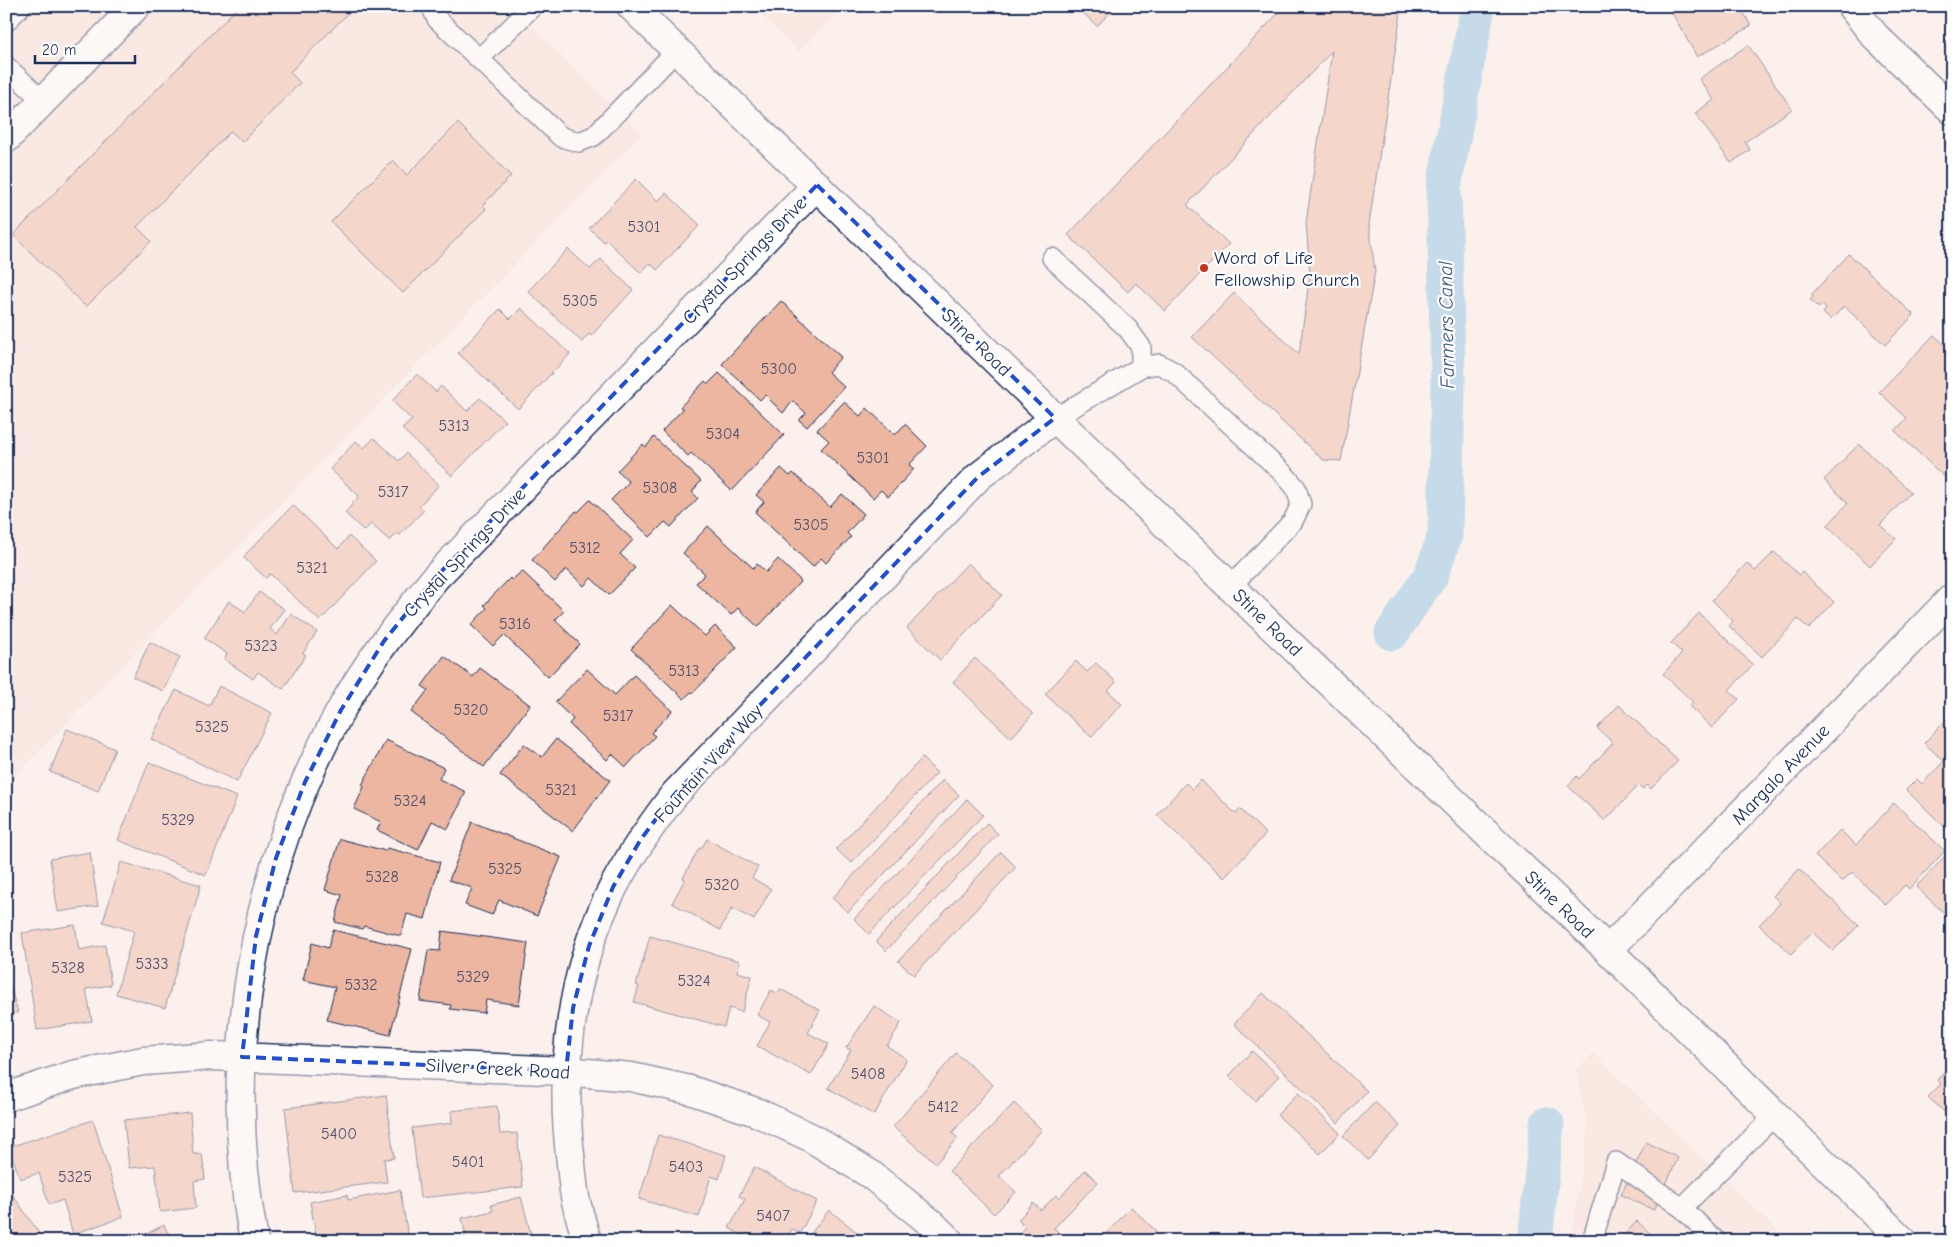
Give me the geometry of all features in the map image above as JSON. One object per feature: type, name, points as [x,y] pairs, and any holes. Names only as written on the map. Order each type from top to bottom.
[{"type":"street","points":[[6,139],[136,6]]},
{"type":"street","name":"Stine Road","points":[[631,6],[1608,950],[1903,1241]]},
{"type":"street","points":[[1851,6],[1875,36],[1952,110]]},
{"type":"street","name":"Crystal Springs Drive","points":[[254,1241],[249,1211],[242,1137],[242,1057],[246,1003],[256,936],[276,858],[305,782],[341,710],[384,641],[435,578],[817,186]]},
{"type":"street","name":"Fountain View Way","points":[[587,1241],[575,1196],[569,1150],[566,1071],[573,1008],[588,946],[613,887],[641,839],[674,795],[978,477],[1056,418]]},
{"type":"street","name":"Margalo Avenue","points":[[1608,950],[1952,598]]},
{"type":"street","name":"Silver Creek Road","points":[[6,1097],[73,1075],[143,1061],[212,1056],[566,1071],[630,1077],[690,1090],[756,1112],[810,1137],[870,1174],[932,1224],[949,1241]]},
{"type":"lane","points":[[6,22],[21,6]]},
{"type":"lane","points":[[431,6],[437,19],[561,137],[579,142],[594,136],[677,50]]},
{"type":"lane","points":[[479,60],[533,6]]},
{"type":"lane","points":[[6,66],[44,101]]},
{"type":"lane","points":[[1052,258],[1128,329],[1141,347],[1141,367]]},
{"type":"lane","points":[[1056,418],[1141,367],[1159,364],[1174,372],[1284,474],[1296,488],[1302,504],[1294,521],[1231,586]]},
{"type":"lane","points":[[1682,1208],[1775,1115]]},
{"type":"lane","points":[[1592,1241],[1616,1162],[1682,1208],[1716,1241]]},
{"type":"highlighted area","points":[[817,185],[1055,418],[978,477],[674,795],[641,839],[613,887],[589,946],[573,1008],[566,1071],[242,1057],[256,936],[276,858],[305,782],[341,710],[384,641],[435,578]]},
{"type":"shaded area","points":[[6,6],[510,6],[642,134],[6,785]]},
{"type":"shaded area","points":[[752,6],[843,6],[799,52]]},
{"type":"shaded area","points":[[1593,1053],[1788,1241],[1571,1241],[1588,1127],[1576,1070]]},
{"type":"building","points":[[239,6],[355,6],[290,72],[300,83],[242,142],[231,131],[137,227],[151,241],[86,307],[13,235]]},
{"type":"building","points":[[1076,6],[1116,6],[1097,26]]},
{"type":"building","points":[[1285,6],[1402,6],[1369,224],[1375,271],[1341,461],[1323,460],[1192,337],[1234,293],[1299,354],[1310,274],[1306,222],[1332,51],[1187,205],[1229,244],[1165,311],[1136,283],[1128,292],[1068,235]]},
{"type":"building","points":[[1668,6],[1740,6],[1751,26],[1697,57]]},
{"type":"building","points":[[1748,45],[1792,109],[1745,142],[1750,150],[1731,163],[1695,113],[1714,100],[1699,79]]},
{"type":"building","points":[[458,123],[511,176],[483,205],[486,209],[403,293],[331,222],[393,160],[407,175]]},
{"type":"building","points":[[636,179],[658,201],[666,193],[700,225],[657,270],[650,263],[641,273],[606,240],[604,242],[589,228]]},
{"type":"building","points":[[568,249],[590,269],[601,259],[633,290],[591,336],[589,334],[582,342],[528,291]]},
{"type":"building","points":[[1849,254],[1914,315],[1885,345],[1844,306],[1831,320],[1823,313],[1826,309],[1822,305],[1819,308],[1810,300],[1813,297],[1811,295]]},
{"type":"building","points":[[781,301],[841,357],[828,372],[844,387],[807,427],[799,420],[806,413],[793,401],[783,413],[765,395],[760,400],[722,364]]},
{"type":"building","points":[[521,308],[570,354],[518,409],[458,353],[500,309],[510,319]]},
{"type":"building","points":[[1934,335],[1952,351],[1952,484],[1895,431],[1907,418],[1879,392]]},
{"type":"building","points":[[719,373],[784,435],[732,491],[691,453],[688,456],[662,431],[683,409],[680,407],[705,381],[708,384]]},
{"type":"building","points":[[417,374],[436,392],[441,386],[467,411],[480,398],[505,421],[452,476],[402,429],[412,420],[392,401]]},
{"type":"building","points":[[844,402],[860,416],[867,408],[895,435],[905,424],[927,446],[909,465],[914,469],[888,497],[881,490],[873,498],[821,449],[829,441],[817,430]]},
{"type":"building","points":[[654,437],[701,481],[692,492],[698,498],[671,527],[665,522],[650,537],[611,500],[629,482],[617,471],[643,444],[646,447]]},
{"type":"building","points":[[374,438],[399,461],[406,453],[439,485],[419,506],[424,510],[400,535],[397,533],[390,541],[371,524],[364,531],[345,513],[359,496],[330,469],[356,441],[364,448]]},
{"type":"building","points":[[1859,444],[1911,492],[1880,525],[1896,539],[1870,566],[1827,526],[1848,503],[1824,480]]},
{"type":"building","points":[[781,468],[790,476],[793,473],[830,507],[842,494],[864,514],[847,533],[851,537],[826,563],[821,558],[813,567],[755,512],[764,502],[756,495]]},
{"type":"building","points":[[590,500],[633,540],[620,554],[635,568],[609,595],[591,578],[584,586],[566,569],[555,582],[532,560],[576,511],[578,512]]},
{"type":"building","points":[[293,505],[338,549],[349,536],[376,561],[320,621],[270,574],[266,578],[243,557]]},
{"type":"building","points":[[708,526],[753,568],[757,564],[766,572],[778,559],[801,581],[758,627],[738,608],[731,615],[696,583],[705,574],[683,553]]},
{"type":"building","points":[[1774,552],[1799,575],[1802,572],[1834,602],[1809,629],[1798,619],[1762,657],[1729,626],[1733,621],[1712,600],[1747,563],[1755,571]]},
{"type":"building","points":[[968,563],[1002,595],[940,660],[907,628]]},
{"type":"building","points":[[522,571],[564,611],[555,620],[580,644],[548,677],[504,635],[493,646],[471,625],[487,608],[484,605],[510,578],[512,580]]},
{"type":"building","points":[[259,592],[284,609],[270,629],[277,635],[291,614],[317,632],[303,653],[306,655],[283,689],[258,672],[253,679],[224,659],[227,654],[204,638],[229,601],[245,612]]},
{"type":"building","points":[[672,605],[705,636],[715,626],[737,647],[693,693],[691,692],[684,699],[631,649]]},
{"type":"building","points":[[1699,613],[1753,665],[1729,690],[1739,699],[1712,728],[1689,706],[1693,702],[1663,674],[1682,653],[1671,643]]},
{"type":"building","points":[[150,642],[180,657],[163,691],[133,677]]},
{"type":"building","points":[[444,656],[473,677],[480,668],[530,705],[484,767],[411,712],[428,690],[422,686]]},
{"type":"building","points":[[975,658],[1033,714],[1011,738],[953,682]]},
{"type":"building","points":[[1076,661],[1087,672],[1096,663],[1116,682],[1108,691],[1122,704],[1091,737],[1045,694]]},
{"type":"building","points":[[587,669],[615,695],[634,675],[672,711],[651,733],[655,736],[626,767],[612,754],[607,760],[569,724],[573,719],[555,702]]},
{"type":"building","points":[[219,686],[272,713],[237,782],[151,739],[176,690],[209,706]]},
{"type":"building","points":[[1619,705],[1678,761],[1651,789],[1647,785],[1643,789],[1639,785],[1605,821],[1568,786],[1577,776],[1579,779],[1613,743],[1597,728]]},
{"type":"building","points":[[1950,716],[1952,717],[1952,834],[1906,790],[1917,779],[1922,784],[1944,761],[1924,743]]},
{"type":"building","points":[[67,729],[115,749],[98,791],[50,772]]},
{"type":"building","points":[[556,739],[610,780],[573,831],[500,775],[524,744],[542,757]]},
{"type":"building","points":[[386,740],[444,768],[439,779],[466,792],[448,829],[432,821],[418,850],[377,830],[381,822],[354,809],[364,787],[362,785]]},
{"type":"building","points":[[922,758],[937,773],[851,863],[836,849]]},
{"type":"building","points":[[149,762],[237,797],[206,875],[118,840]]},
{"type":"building","points":[[943,780],[959,795],[848,912],[832,898]]},
{"type":"building","points":[[1201,780],[1236,814],[1240,809],[1266,834],[1224,878],[1157,815],[1186,783],[1192,789]]},
{"type":"building","points":[[967,799],[983,815],[869,934],[854,919]]},
{"type":"building","points":[[1894,803],[1945,851],[1909,889],[1905,885],[1886,905],[1852,872],[1842,882],[1815,856],[1840,830],[1856,845]]},
{"type":"building","points":[[472,822],[561,857],[537,916],[499,900],[492,915],[465,905],[472,888],[449,880]]},
{"type":"building","points":[[987,823],[998,834],[886,951],[876,941]]},
{"type":"building","points":[[340,839],[386,851],[387,848],[440,862],[425,919],[407,914],[401,936],[364,926],[362,929],[335,922],[342,895],[325,890]]},
{"type":"building","points":[[707,839],[758,867],[752,878],[771,889],[754,920],[732,908],[720,930],[672,903],[699,848],[701,849]]},
{"type":"building","points":[[90,852],[98,906],[58,912],[50,859]]},
{"type":"building","points":[[1001,852],[1016,867],[914,975],[898,961]]},
{"type":"building","points":[[1947,854],[1952,859],[1952,903],[1943,912],[1916,887]]},
{"type":"building","points":[[121,862],[201,885],[165,1008],[116,994],[134,931],[103,922]]},
{"type":"building","points":[[1799,869],[1859,925],[1833,951],[1812,932],[1791,954],[1759,925],[1780,903],[1773,896]]},
{"type":"building","points":[[75,925],[79,950],[105,945],[111,985],[86,989],[92,1021],[37,1030],[22,933]]},
{"type":"building","points":[[333,930],[412,949],[390,1035],[327,1020],[335,987],[303,980],[312,943],[328,948]]},
{"type":"building","points":[[442,931],[528,943],[519,1005],[486,1000],[484,1013],[450,1009],[451,1005],[420,1001],[428,950],[440,951]]},
{"type":"building","points":[[650,936],[740,961],[737,972],[752,976],[742,1012],[729,1008],[724,1027],[634,1002],[639,986],[636,985]]},
{"type":"building","points":[[6,973],[18,1012],[6,1016]]},
{"type":"building","points":[[780,989],[820,1010],[808,1033],[829,1044],[811,1075],[757,1046],[770,1022],[757,1015],[771,990],[778,993]]},
{"type":"building","points":[[1263,993],[1367,1091],[1338,1123],[1234,1024]]},
{"type":"building","points":[[874,1006],[901,1023],[887,1046],[907,1059],[874,1115],[828,1088],[851,1050],[846,1048]]},
{"type":"building","points":[[1252,1051],[1279,1076],[1255,1101],[1229,1076]]},
{"type":"building","points":[[956,1053],[993,1085],[952,1133],[958,1138],[936,1163],[893,1127]]},
{"type":"building","points":[[1952,1064],[1952,1119],[1928,1097],[1941,1084],[1937,1080]]},
{"type":"building","points":[[1298,1093],[1340,1133],[1320,1154],[1277,1115]]},
{"type":"building","points":[[386,1095],[394,1158],[384,1159],[387,1182],[295,1193],[285,1108]]},
{"type":"building","points":[[1375,1102],[1400,1126],[1368,1160],[1343,1136]]},
{"type":"building","points":[[1014,1103],[1042,1130],[999,1176],[1016,1192],[994,1214],[949,1171]]},
{"type":"building","points":[[497,1106],[500,1134],[517,1133],[523,1187],[420,1198],[412,1128],[452,1123],[451,1111]]},
{"type":"building","points":[[190,1113],[193,1154],[202,1154],[205,1179],[194,1181],[196,1208],[160,1212],[155,1166],[129,1168],[124,1120]]},
{"type":"building","points":[[93,1120],[123,1217],[73,1234],[63,1200],[49,1205],[39,1173],[20,1179],[9,1147]]},
{"type":"building","points":[[658,1135],[726,1155],[719,1179],[711,1176],[699,1217],[639,1199]]},
{"type":"building","points":[[1646,1142],[1678,1158],[1654,1210],[1621,1195]]},
{"type":"building","points":[[754,1167],[817,1201],[800,1233],[792,1229],[785,1241],[742,1241],[745,1237],[729,1228],[745,1199],[739,1196]]},
{"type":"building","points":[[1085,1170],[1098,1182],[1054,1228],[1068,1241],[1021,1241],[1016,1237],[1025,1227],[1018,1220],[1033,1203],[1041,1210],[1056,1195],[1059,1198]]},
{"type":"building","points":[[6,1185],[39,1233],[28,1241],[6,1241]]},
{"type":"building","points":[[400,1190],[409,1241],[317,1241],[310,1202],[347,1195],[348,1200]]},
{"type":"building","points":[[521,1197],[533,1241],[447,1241],[466,1236],[462,1218],[493,1211],[491,1205]]},
{"type":"building","points":[[1131,1207],[1156,1231],[1146,1241],[1099,1241]]},
{"type":"building","points":[[829,1210],[868,1241],[805,1241]]},
{"type":"building","points":[[1637,1221],[1658,1241],[1619,1241]]},
{"type":"building","points":[[164,1225],[172,1241],[132,1241]]},
{"type":"waterway","name":"Farmers Canal","points":[[1392,633],[1431,575],[1445,535],[1448,383],[1444,187],[1478,6]]},
{"type":"waterway","name":"Farmers Canal","points":[[1535,1241],[1547,1124]]},
{"type":"place","name":"Word of Life Fellowship Church","points":[[1204,268]]}]
